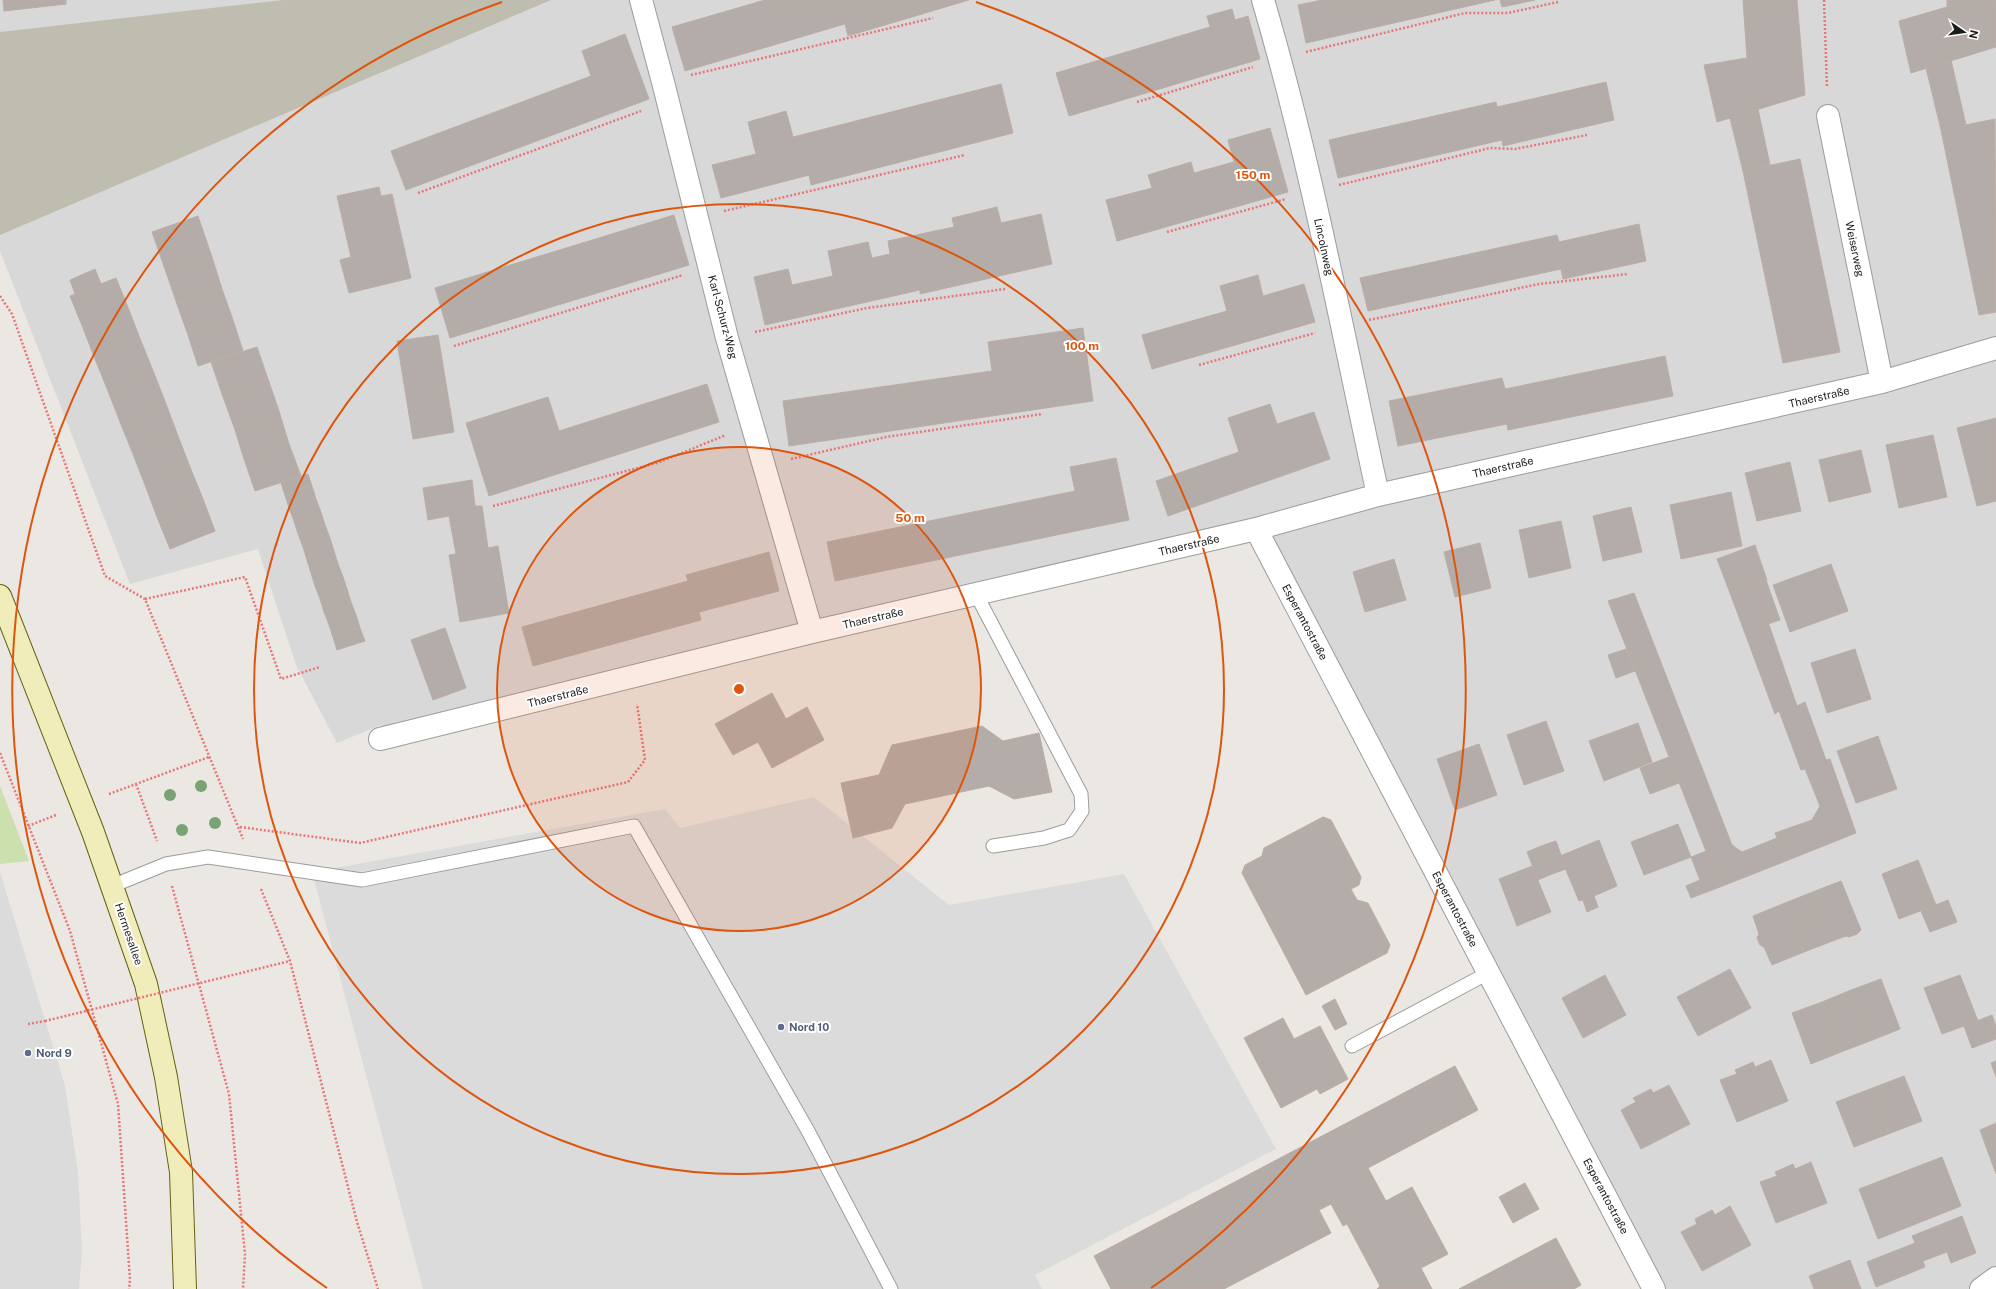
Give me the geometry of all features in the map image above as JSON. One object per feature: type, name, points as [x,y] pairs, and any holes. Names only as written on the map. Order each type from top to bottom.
[{"type":"main road","name":"Hermesallee","points":[[0,596],[112,886],[146,984],[166,1077],[181,1172],[185,1289]]},
{"type":"street","name":"Karl-Schurz-Weg","points":[[641,0],[727,338],[812,632]]},
{"type":"street","name":"Lincolnweg","points":[[1263,0],[1280,59],[1313,192],[1378,495]]},
{"type":"street","name":"Weiserweg","points":[[1828,116],[1882,382]]},
{"type":"street","name":"Thaerstraße","points":[[380,739],[812,632],[1256,529],[1378,495],[1882,382],[1996,348]]},
{"type":"street","name":"Esperantostraße","points":[[1256,529],[1654,1289]]},
{"type":"street","points":[[1981,1289],[1996,1278]]},
{"type":"lane","points":[[976,594],[1081,794],[1082,811],[1069,830],[1044,838],[993,846]]},
{"type":"lane","points":[[112,886],[166,864],[208,857],[362,880],[634,826],[808,1131],[891,1289]]},
{"type":"lane","points":[[1352,1046],[1488,973]]},
{"type":"path","points":[[1824,0],[1828,116]]},
{"type":"path","points":[[1137,102],[1280,59],[1465,13],[1508,13],[1558,2]]},
{"type":"path","points":[[418,193],[665,91],[932,18]]},
{"type":"path","points":[[1167,232],[1313,192],[1490,148],[1515,149],[1587,135]]},
{"type":"path","points":[[696,218],[965,155]]},
{"type":"path","points":[[454,346],[710,267]]},
{"type":"path","points":[[1199,364],[1341,326],[1539,284],[1628,274]]},
{"type":"path","points":[[727,338],[867,308],[1005,289]]},
{"type":"path","points":[[0,296],[12,314],[105,576],[145,599],[209,757],[240,827],[251,863],[290,961],[357,1222],[378,1289]]},
{"type":"path","points":[[763,465],[886,437],[1042,414]]},
{"type":"path","points":[[493,506],[657,463],[752,425]]},
{"type":"path","points":[[145,599],[245,577],[281,679],[320,667]]},
{"type":"path","points":[[240,827],[360,843],[628,782],[646,760],[634,677]]},
{"type":"path","points":[[0,753],[70,931],[118,1104],[130,1280],[129,1289]]},
{"type":"path","points":[[209,757],[136,784],[166,864],[229,1094],[245,1254],[243,1289]]},
{"type":"path","points":[[28,1024],[290,961]]},
{"type":"shaded area","points":[[0,0],[1996,0],[1996,1278],[1981,1289],[1654,1289],[1256,529],[380,739],[381,725],[337,743],[296,665],[258,549],[130,584],[0,251]]},
{"type":"shaded area","points":[[283,0],[551,0],[0,235],[0,32]]},
{"type":"shaded area","name":"Nord 10","points":[[814,797],[949,905],[1124,874],[1276,1149],[1035,1275],[1042,1289],[423,1289],[312,872],[665,809],[680,828]]},
{"type":"shaded area","name":"Nord 9","points":[[0,872],[65,1086],[78,1172],[82,1253],[79,1289],[0,1289]]},
{"type":"green space","points":[[0,786],[29,861],[0,864]]},
{"type":"building","points":[[3,0],[66,0],[66,4],[4,11]]},
{"type":"building","points":[[765,0],[969,0],[848,36],[845,24],[685,71],[672,27]]},
{"type":"building","points":[[1322,0],[1495,0],[1306,43],[1298,5]]},
{"type":"building","points":[[1500,0],[1535,0],[1502,7]]},
{"type":"building","points":[[1743,0],[1797,0],[1805,95],[1717,122],[1704,65],[1747,58]]},
{"type":"building","points":[[1947,0],[1996,0],[1996,47],[1911,73],[1899,21],[1947,7]]},
{"type":"building","points":[[1232,9],[1235,20],[1248,16],[1260,59],[1069,116],[1056,73],[1210,27],[1207,16]]},
{"type":"building","points":[[625,34],[649,99],[406,190],[391,151],[591,76],[582,51]]},
{"type":"building","points":[[1951,60],[1966,125],[1941,130],[1926,68]]},
{"type":"building","points":[[1606,82],[1614,120],[1503,146],[1502,140],[1338,178],[1329,140],[1496,102],[1497,107]]},
{"type":"building","points":[[1001,84],[1013,133],[811,185],[809,175],[721,198],[712,165],[756,154],[748,122],[786,111],[793,137]]},
{"type":"building","points":[[1758,109],[1770,165],[1743,171],[1730,118]]},
{"type":"building","points":[[1995,119],[1996,312],[1979,315],[1941,130]]},
{"type":"building","points":[[1270,128],[1288,192],[1117,241],[1106,200],[1152,188],[1148,175],[1191,162],[1194,173],[1234,162],[1228,140]]},
{"type":"building","points":[[1800,159],[1840,352],[1783,363],[1743,171]]},
{"type":"building","points":[[379,187],[381,196],[392,194],[411,278],[349,293],[340,260],[351,257],[337,196]]},
{"type":"building","points":[[997,207],[1001,223],[1041,214],[1052,264],[920,294],[920,290],[765,325],[754,277],[788,269],[792,285],[833,276],[828,251],[868,242],[872,258],[890,254],[888,241],[954,227],[952,218]]},
{"type":"building","points":[[674,215],[689,265],[450,338],[435,288]]},
{"type":"building","points":[[198,216],[212,257],[166,272],[152,232]]},
{"type":"building","points":[[1639,224],[1646,261],[1563,279],[1561,269],[1368,311],[1360,278],[1557,235],[1559,242]]},
{"type":"building","points":[[212,257],[222,289],[177,304],[166,272]]},
{"type":"building","points":[[95,269],[101,284],[75,294],[70,280]]},
{"type":"building","points":[[1258,275],[1263,296],[1304,284],[1315,322],[1152,369],[1142,335],[1227,311],[1220,286]]},
{"type":"building","points":[[116,278],[129,310],[83,328],[70,296]]},
{"type":"building","points":[[222,289],[233,320],[188,335],[177,304]]},
{"type":"building","points":[[129,310],[141,341],[95,359],[83,328]]},
{"type":"building","points":[[233,320],[243,351],[198,366],[188,335]]},
{"type":"building","points":[[1083,328],[1093,401],[789,446],[783,401],[992,371],[988,342]]},
{"type":"building","points":[[438,335],[454,432],[413,439],[397,341]]},
{"type":"building","points":[[141,341],[154,373],[108,391],[95,359]]},
{"type":"building","points":[[257,347],[268,379],[222,394],[211,362]]},
{"type":"building","points":[[1665,356],[1673,396],[1508,430],[1507,424],[1398,446],[1389,401],[1502,378],[1505,389]]},
{"type":"building","points":[[154,373],[166,404],[120,422],[108,391]]},
{"type":"building","points":[[268,379],[279,411],[234,427],[222,394]]},
{"type":"building","points":[[707,384],[719,422],[489,496],[466,423],[548,397],[559,431]]},
{"type":"building","points":[[166,404],[178,436],[133,454],[120,422]]},
{"type":"building","points":[[1270,404],[1277,424],[1314,412],[1330,459],[1168,516],[1156,481],[1239,452],[1228,418]]},
{"type":"building","points":[[279,411],[289,444],[244,459],[234,427]]},
{"type":"building","points":[[1996,418],[1996,501],[1977,506],[1957,428]]},
{"type":"building","points":[[1933,435],[1947,497],[1899,508],[1886,445]]},
{"type":"building","points":[[178,436],[190,467],[145,485],[133,454]]},
{"type":"building","points":[[289,444],[301,476],[255,491],[244,459]]},
{"type":"building","points":[[1861,450],[1871,492],[1829,502],[1819,460]]},
{"type":"building","points":[[1116,458],[1129,520],[835,581],[827,542],[1075,491],[1070,467]]},
{"type":"building","points":[[1790,462],[1801,511],[1757,521],[1745,473]]},
{"type":"building","points":[[190,467],[203,499],[157,517],[145,485]]},
{"type":"building","points":[[308,474],[312,486],[285,495],[281,483]]},
{"type":"building","points":[[472,480],[475,506],[482,506],[488,548],[498,546],[509,613],[460,622],[449,555],[456,554],[449,516],[428,520],[423,488]]},
{"type":"building","points":[[312,486],[316,499],[289,508],[285,495]]},
{"type":"building","points":[[1731,492],[1742,546],[1681,559],[1670,505]]},
{"type":"building","points":[[203,499],[215,531],[170,549],[157,517]]},
{"type":"building","points":[[316,499],[321,512],[294,521],[289,508]]},
{"type":"building","points":[[1631,507],[1642,552],[1603,561],[1593,516]]},
{"type":"building","points":[[321,512],[325,525],[298,534],[294,521]]},
{"type":"building","points":[[1561,521],[1571,568],[1529,578],[1519,530]]},
{"type":"building","points":[[325,525],[330,538],[303,547],[298,534]]},
{"type":"building","points":[[330,538],[334,551],[307,560],[303,547]]},
{"type":"building","points":[[1480,543],[1491,588],[1455,597],[1444,552]]},
{"type":"building","points":[[1755,545],[1767,580],[1730,593],[1717,559]]},
{"type":"building","points":[[334,551],[338,564],[311,573],[307,560]]},
{"type":"building","points":[[769,552],[779,591],[699,612],[701,620],[533,666],[522,627],[688,581],[686,575]]},
{"type":"building","points":[[1394,559],[1406,600],[1365,612],[1353,572]]},
{"type":"building","points":[[338,564],[343,577],[315,586],[311,573]]},
{"type":"building","points":[[1831,564],[1848,611],[1790,632],[1773,585]]},
{"type":"building","points":[[343,577],[347,589],[320,599],[315,586]]},
{"type":"building","points":[[1766,580],[1780,620],[1768,624],[1755,584]]},
{"type":"building","points":[[1755,584],[1797,706],[1805,702],[1826,760],[1830,759],[1856,833],[1786,861],[1775,833],[1812,820],[1820,806],[1805,769],[1801,770],[1779,711],[1775,714],[1730,593]]},
{"type":"building","points":[[347,589],[351,602],[324,612],[320,599]]},
{"type":"building","points":[[1634,593],[1732,845],[1742,852],[1777,838],[1786,861],[1720,887],[1608,601]]},
{"type":"building","points":[[351,602],[356,615],[329,625],[324,612]]},
{"type":"building","points":[[356,615],[360,628],[333,637],[329,625]]},
{"type":"building","points":[[360,628],[365,641],[337,650],[333,637]]},
{"type":"building","points":[[445,628],[466,688],[433,700],[411,640]]},
{"type":"building","points":[[1626,649],[1635,671],[1616,678],[1608,655]]},
{"type":"building","points":[[1855,649],[1871,699],[1827,713],[1811,663]]},
{"type":"building","points":[[772,693],[786,719],[807,707],[824,740],[772,768],[758,742],[733,755],[715,724]]},
{"type":"building","points":[[1546,721],[1564,771],[1524,785],[1507,735]]},
{"type":"building","points":[[1638,723],[1652,762],[1604,781],[1589,741]]},
{"type":"building","points":[[982,726],[1003,741],[1039,733],[1052,792],[1014,799],[989,786],[905,804],[892,828],[853,838],[841,783],[879,775],[892,745]]},
{"type":"building","points":[[1878,736],[1897,789],[1856,803],[1837,751]]},
{"type":"building","points":[[1479,744],[1497,795],[1455,810],[1437,759]]},
{"type":"building","points":[[1669,757],[1679,783],[1650,794],[1640,768]]},
{"type":"building","points":[[1323,817],[1331,820],[1361,877],[1359,885],[1351,889],[1357,900],[1368,903],[1390,945],[1387,953],[1306,995],[1242,873],[1245,865],[1262,856],[1264,848]]},
{"type":"building","points":[[1678,824],[1691,857],[1644,875],[1631,842]]},
{"type":"building","points":[[1599,840],[1617,886],[1594,896],[1598,907],[1587,912],[1583,900],[1579,901],[1560,856]]},
{"type":"building","points":[[1556,841],[1566,869],[1552,874],[1541,846]]},
{"type":"building","points":[[1541,846],[1552,874],[1538,880],[1527,852]]},
{"type":"building","points":[[1706,851],[1720,887],[1691,898],[1686,886],[1700,880],[1691,857]]},
{"type":"building","points":[[1918,860],[1936,905],[1899,919],[1882,874]]},
{"type":"building","points":[[1532,866],[1551,912],[1517,926],[1499,879]]},
{"type":"building","points":[[1841,881],[1861,930],[1857,934],[1849,937],[1846,936],[1830,942],[1810,893]]},
{"type":"building","points":[[1810,893],[1830,942],[1804,952],[1785,903]]},
{"type":"building","points":[[1948,900],[1957,922],[1930,932],[1921,911]]},
{"type":"building","points":[[1785,903],[1804,952],[1772,965],[1764,947],[1760,945],[1757,938],[1759,934],[1753,916]]},
{"type":"building","points":[[1730,969],[1751,1008],[1698,1036],[1677,997]]},
{"type":"building","points":[[1605,975],[1626,1015],[1583,1038],[1562,998]]},
{"type":"building","points":[[1960,975],[1978,1021],[1942,1034],[1924,988]]},
{"type":"building","points":[[1881,979],[1900,1029],[1870,1041],[1851,990]]},
{"type":"building","points":[[1851,990],[1870,1041],[1841,1052],[1822,1002]]},
{"type":"building","points":[[1335,999],[1347,1024],[1335,1030],[1322,1006]]},
{"type":"building","points":[[1822,1002],[1841,1052],[1811,1064],[1792,1013]]},
{"type":"building","points":[[1992,1015],[1996,1026],[1996,1039],[1972,1048],[1964,1026]]},
{"type":"building","points":[[1283,1018],[1294,1039],[1320,1026],[1348,1079],[1320,1094],[1317,1089],[1281,1108],[1244,1038]]},
{"type":"building","points":[[1771,1060],[1788,1101],[1737,1122],[1720,1080],[1737,1074],[1735,1070],[1753,1062],[1755,1067]]},
{"type":"building","points":[[1996,1061],[1996,1077],[1991,1063]]},
{"type":"building","points":[[1455,1066],[1478,1110],[1368,1168],[1386,1201],[1412,1187],[1448,1254],[1421,1268],[1432,1289],[1377,1289],[1380,1286],[1347,1224],[1343,1226],[1331,1204],[1319,1210],[1331,1233],[1224,1289],[1111,1289],[1094,1256]]},
{"type":"building","points":[[1904,1076],[1922,1121],[1888,1134],[1870,1089]]},
{"type":"building","points":[[1669,1085],[1690,1124],[1641,1149],[1621,1110],[1636,1102],[1633,1098],[1651,1089],[1653,1093]]},
{"type":"building","points":[[1870,1089],[1888,1134],[1854,1147],[1836,1102]]},
{"type":"building","points":[[1996,1123],[1996,1174],[1980,1130]]},
{"type":"building","points":[[1942,1157],[1961,1206],[1878,1239],[1859,1189]]},
{"type":"building","points":[[1811,1162],[1827,1203],[1776,1223],[1760,1182],[1777,1176],[1775,1172],[1793,1164],[1795,1169]]},
{"type":"building","points":[[1525,1183],[1539,1209],[1513,1223],[1499,1197]]},
{"type":"building","points":[[1730,1206],[1751,1245],[1702,1271],[1681,1232],[1697,1224],[1695,1219],[1712,1210],[1715,1215]]},
{"type":"building","points":[[1962,1216],[1976,1253],[1951,1263],[1947,1252],[1923,1261],[1925,1267],[1876,1287],[1867,1262],[1915,1243],[1912,1236]]},
{"type":"building","points":[[1556,1238],[1581,1285],[1574,1289],[1459,1289]]},
{"type":"building","points":[[1850,1260],[1861,1289],[1814,1289],[1809,1276]]},
{"type":"place","name":"Nord 10","points":[[781,1027]]},
{"type":"place","name":"Nord 9","points":[[28,1053]]}]
